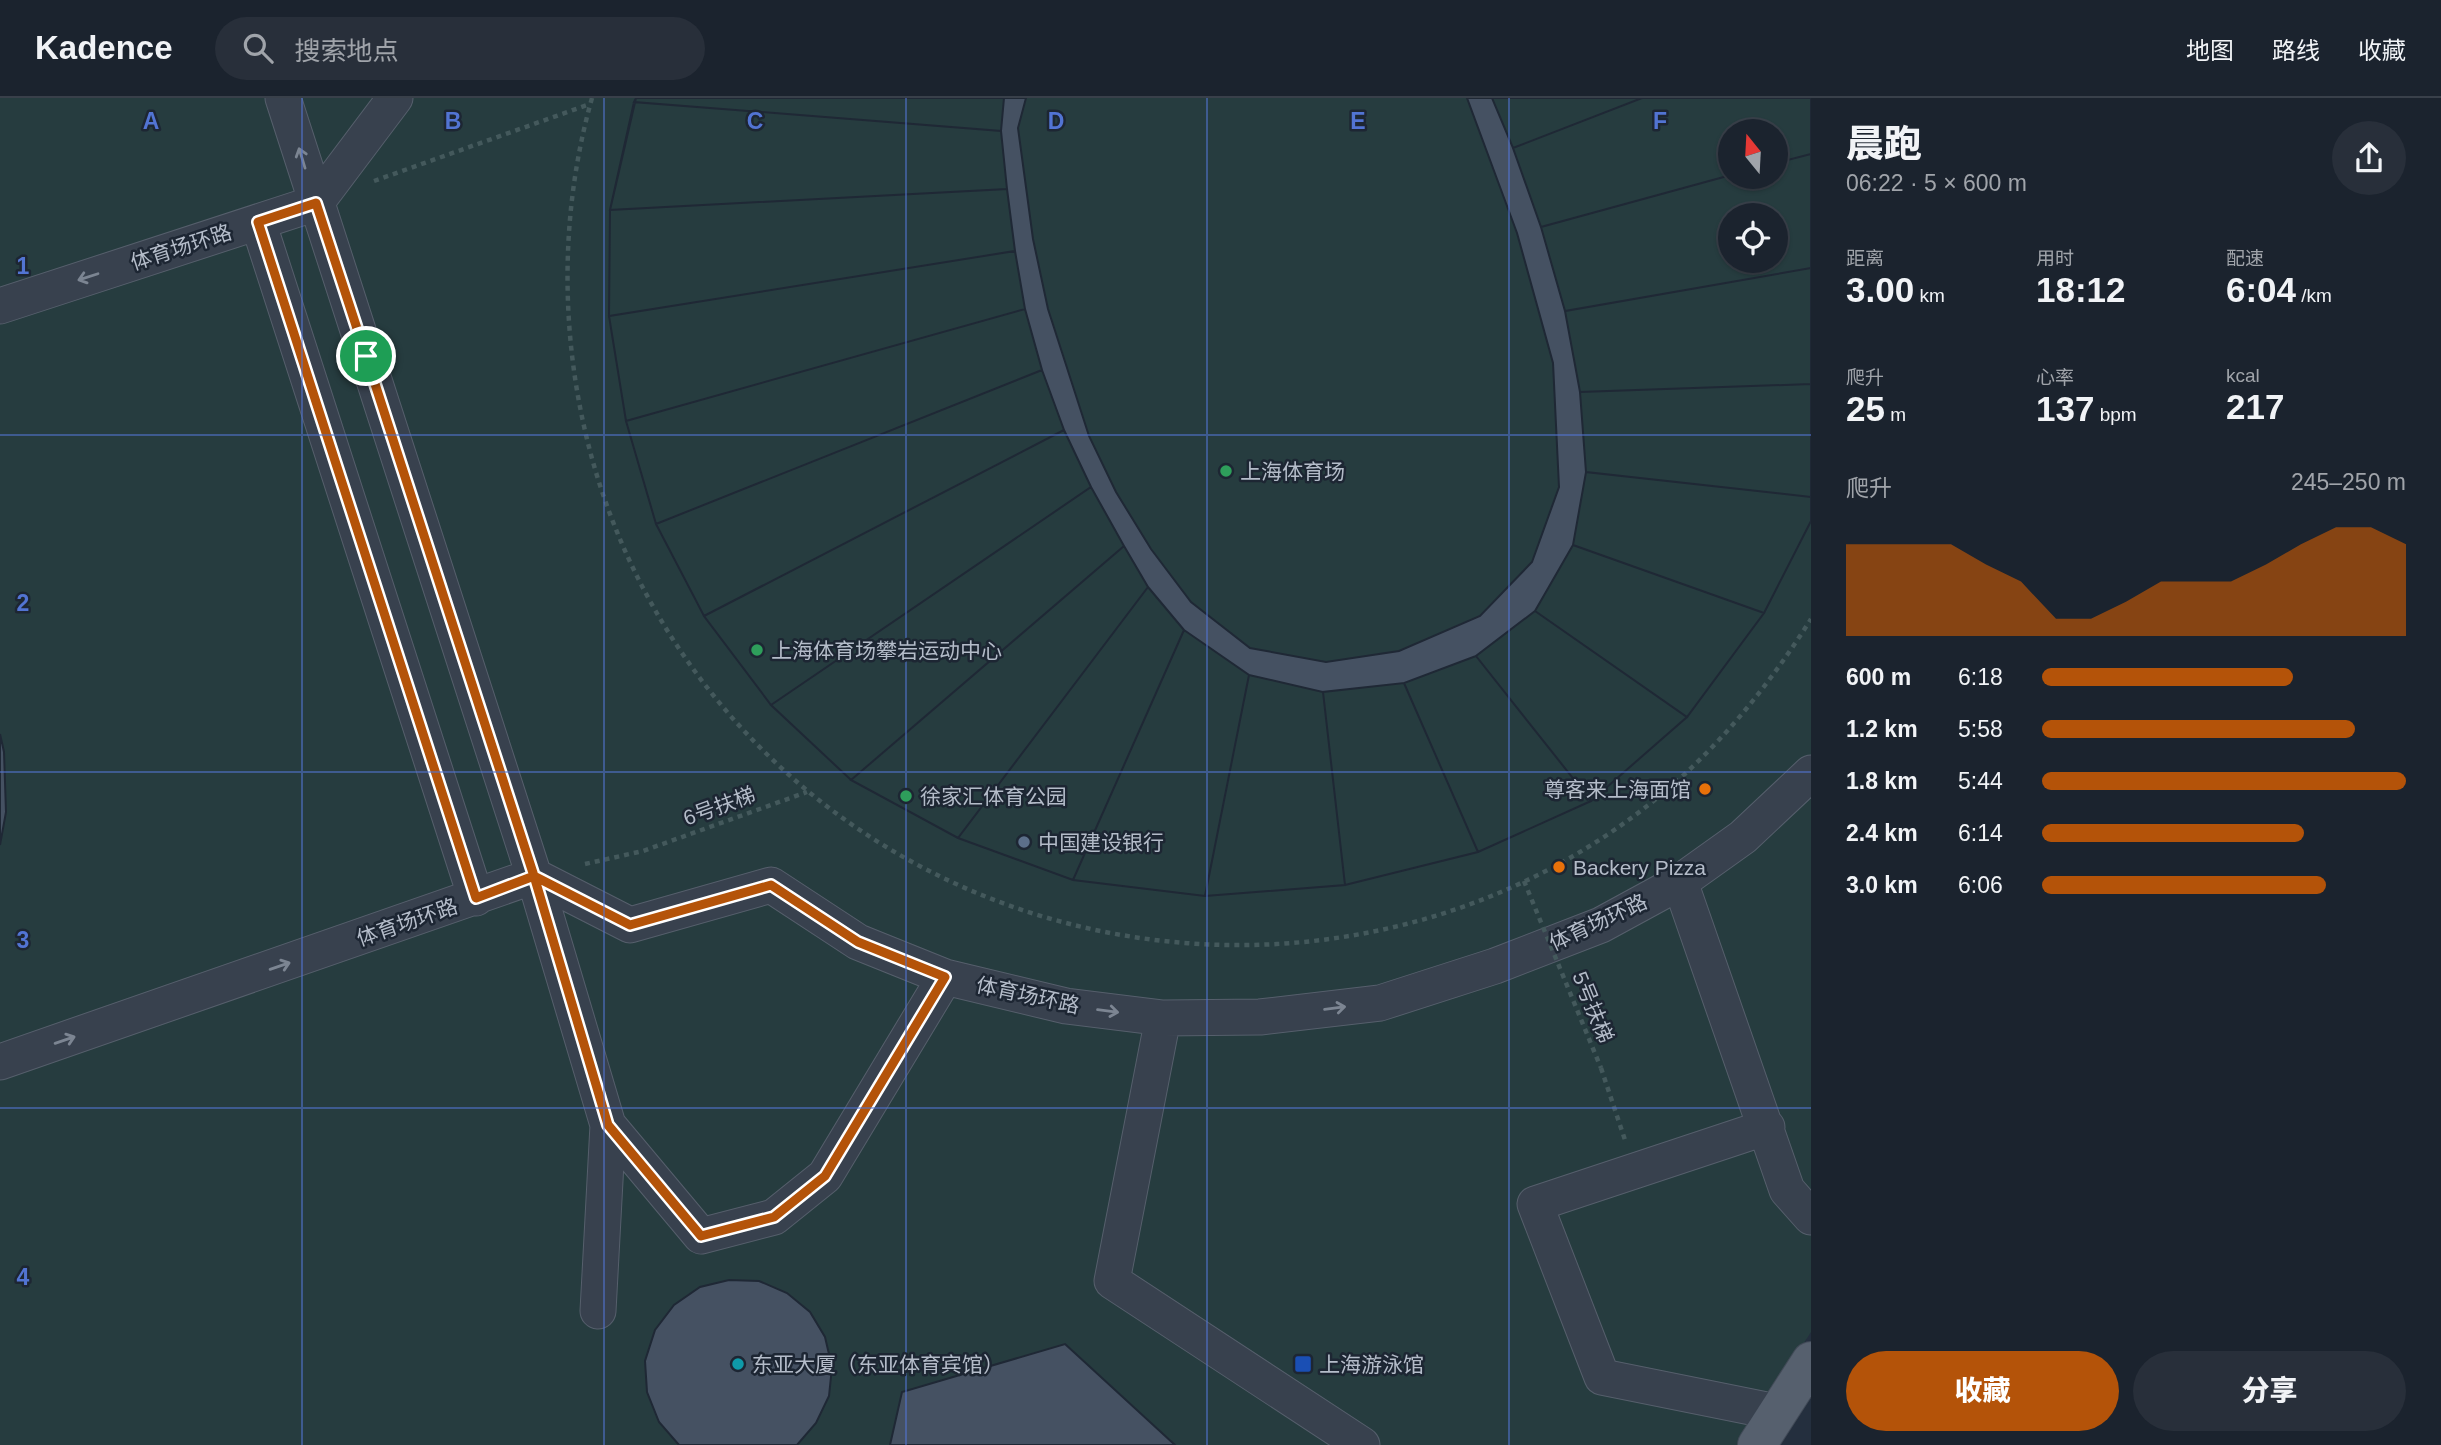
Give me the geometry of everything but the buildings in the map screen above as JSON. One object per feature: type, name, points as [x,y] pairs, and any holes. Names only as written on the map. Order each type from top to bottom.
[{"type":"main road","points":[[1757,1445],[1811,1361]]},
{"type":"lane","points":[[283,98],[534,876],[608,1125],[598,1311]]},
{"type":"lane","points":[[316,203],[395,98]]},
{"type":"lane","name":"体育场环路","points":[[0,306],[316,203]]},
{"type":"lane","points":[[258,222],[476,898]]},
{"type":"lane","name":"体育场环路","points":[[0,1062],[534,876],[630,925],[771,885],[858,942],[945,977],[1066,1006],[1163,1018],[1260,1017],[1380,1003],[1495,966],[1589,930],[1680,882],[1743,837],[1811,773]]},
{"type":"lane","points":[[1680,882],[1787,1190],[1811,1217]]},
{"type":"lane","points":[[608,1125],[701,1236],[774,1217],[825,1176],[945,977]]},
{"type":"lane","points":[[1163,1018],[1112,1282],[1362,1445]]},
{"type":"lane","points":[[1767,1127],[1535,1204],[1602,1377],[1776,1412]]},
{"type":"path","points":[[415,165],[591,101]]},
{"type":"path","points":[[591,101],[573,187],[567,271],[571,355],[586,439],[611,520],[647,597],[692,668],[745,734],[807,792],[868,837],[946,880],[1004,905],[1077,928],[1152,941],[1228,946],[1317,941],[1380,931],[1454,910],[1524,881],[1599,840],[1668,789],[1729,730],[1783,664],[1811,619]]},
{"type":"path","name":"6号扶梯","points":[[534,876],[643,851],[807,792]]},
{"type":"path","name":"5号扶梯","points":[[1524,881],[1601,1068],[1636,1171]]},
{"type":"green space","name":"徐家汇体育公园","points":[[0,98],[1811,98],[1811,1332],[1737,1445],[0,1445]]},
{"type":"place","name":"上海体育场","points":[[1226,471]]},
{"type":"place","name":"上海体育场攀岩运动中心","points":[[757,650]]},
{"type":"place","name":"尊客来上海面馆","points":[[1705,789]]},
{"type":"place","name":"徐家汇体育公园","points":[[906,796]]},
{"type":"place","name":"中国建设银行","points":[[1024,842]]},
{"type":"place","name":"Backery Pizza","points":[[1559,867]]},
{"type":"place","name":"东亚大厦（东亚体育宾馆）","points":[[738,1364]]},
{"type":"place","name":"上海游泳馆","points":[[1303,1364]]},
{"type":"route","points":[[366,356],[316,203],[258,222],[476,898],[534,876],[630,925],[771,885],[858,942],[945,977],[825,1176],[774,1217],[701,1236],[608,1125],[534,876],[366,356]]}]
